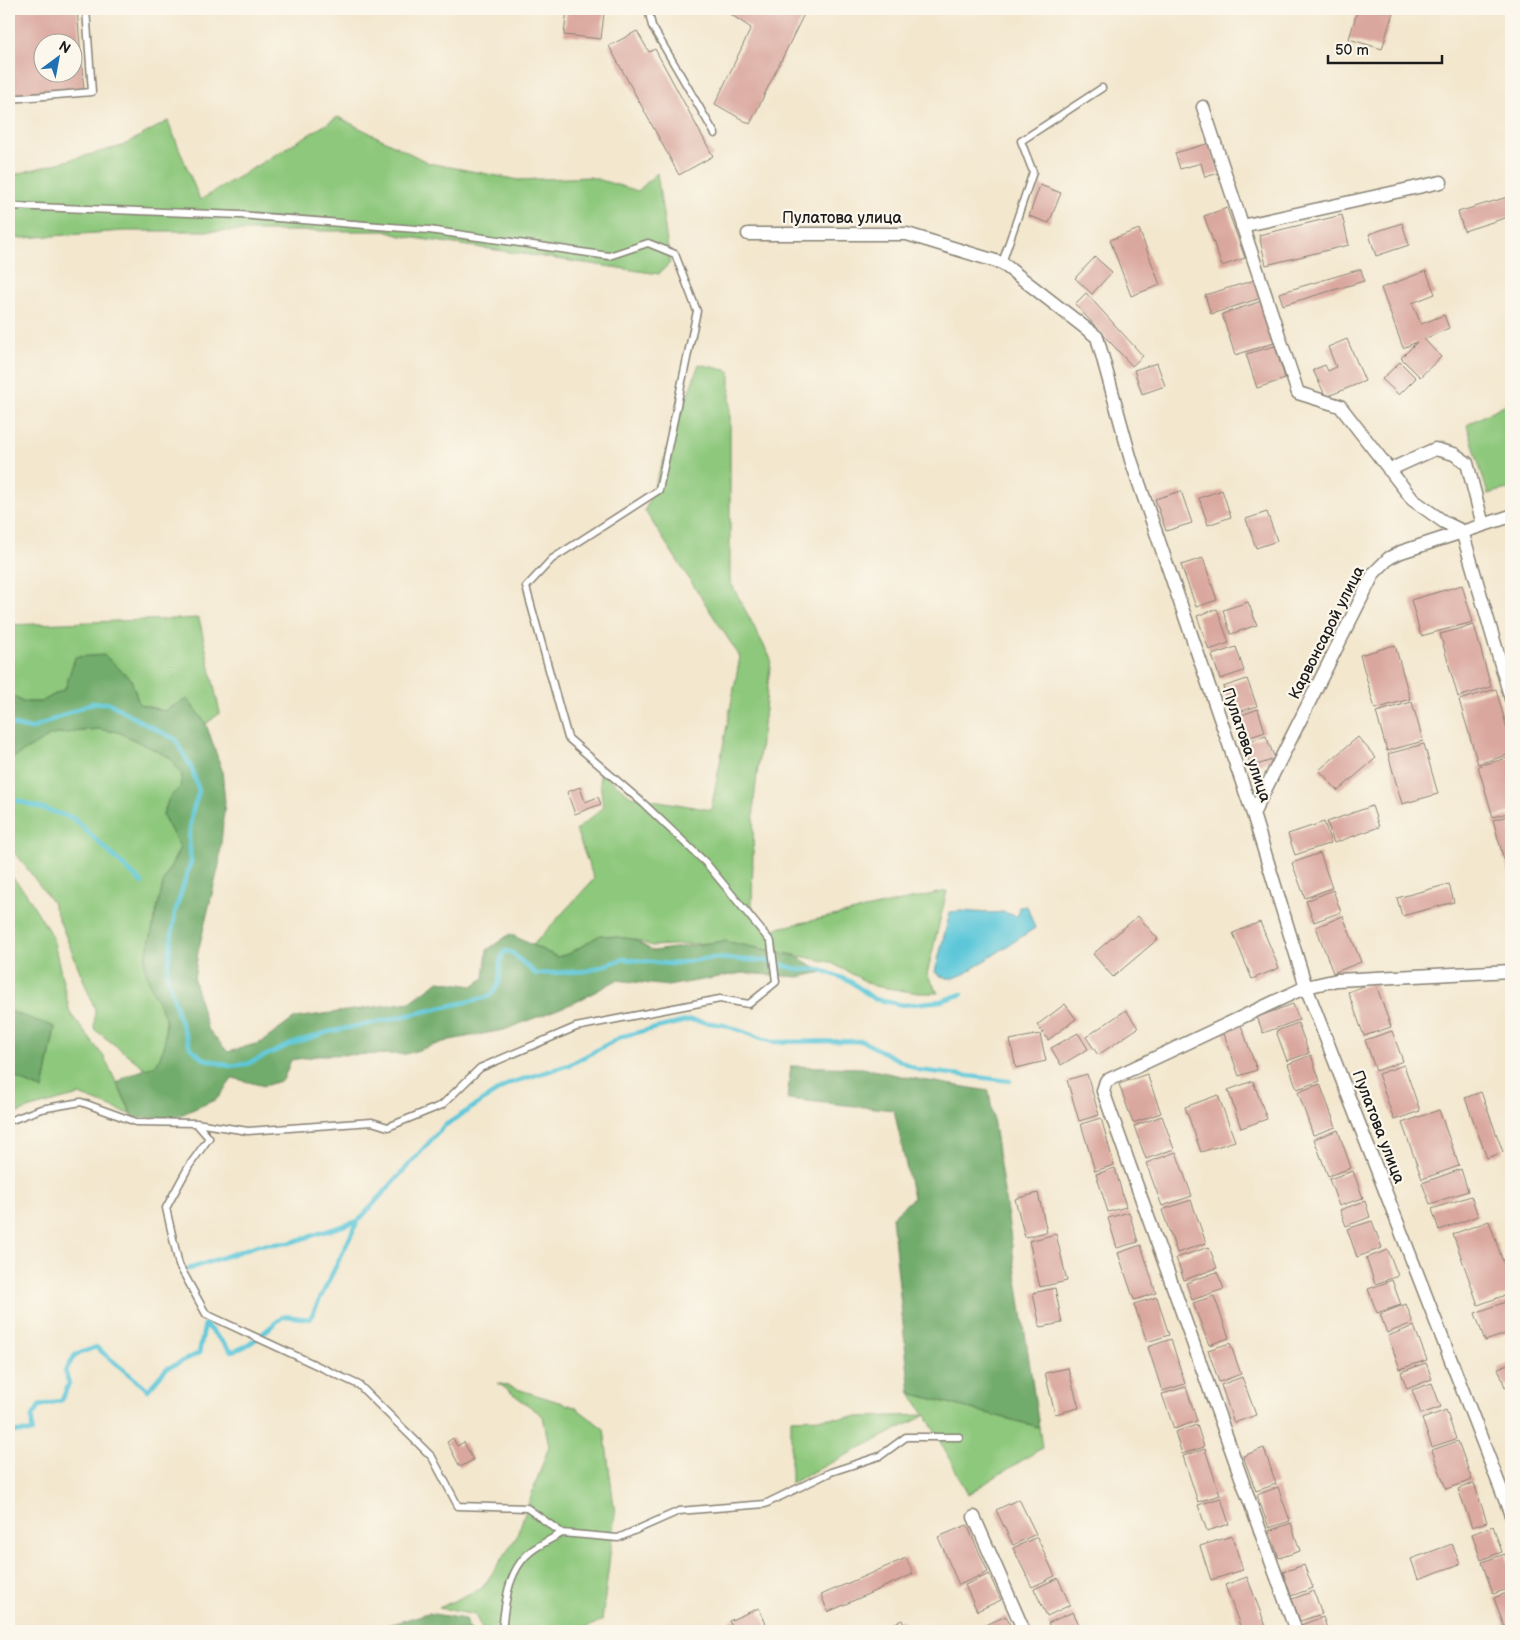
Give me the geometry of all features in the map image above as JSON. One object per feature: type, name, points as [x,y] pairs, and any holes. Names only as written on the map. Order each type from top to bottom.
[{"type":"street","points":[[1203,107],[1298,393],[1340,406],[1414,500],[1444,522],[1462,531],[1511,699]]},
{"type":"street","points":[[1242,226],[1441,182]]},
{"type":"street","name":"Пулатова улица","points":[[748,234],[907,234],[1002,263],[1097,337],[1131,460],[1253,814],[1306,987],[1511,1515]]},
{"type":"street","points":[[1389,470],[1436,449],[1454,454],[1467,463],[1483,525]]},
{"type":"street","name":"Карвонсарой улица","points":[[1253,814],[1374,573],[1388,558],[1400,552],[1511,516]]},
{"type":"street","points":[[1296,1631],[1103,1091],[1106,1081],[1306,987],[1337,980],[1511,971]]},
{"type":"street","points":[[974,1517],[1024,1631]]},
{"type":"lane","points":[[9,99],[92,92],[86,9]]},
{"type":"lane","points":[[648,9],[652,26],[715,134]]},
{"type":"lane","points":[[1002,263],[1033,172],[1021,141],[1102,88]]},
{"type":"lane","points":[[9,1121],[41,1109],[81,1102],[136,1122],[196,1123],[248,1131],[372,1122],[388,1127],[442,1105],[480,1068],[576,1027],[720,999],[749,1004],[776,982],[771,942],[706,863],[644,804],[568,738],[526,586],[552,559],[659,490],[697,311],[674,254],[648,243],[609,256],[420,230],[240,215],[11,206]]},
{"type":"lane","points":[[196,1123],[209,1138],[189,1166],[166,1208],[179,1265],[206,1314],[359,1385],[432,1457],[458,1506],[527,1508],[562,1534]]},
{"type":"lane","points":[[502,1631],[506,1596],[515,1572],[533,1549],[562,1534],[618,1538],[678,1511],[765,1504],[831,1472],[880,1456],[906,1437],[958,1437]]},
{"type":"green space","points":[[338,117],[429,163],[519,180],[590,177],[638,191],[657,173],[670,263],[659,274],[401,236],[385,231],[124,231],[9,239],[9,176],[122,146],[168,121],[200,200]]},
{"type":"green space","points":[[699,364],[730,371],[730,581],[771,659],[754,800],[752,905],[764,931],[947,891],[927,974],[938,993],[918,993],[874,986],[830,962],[728,942],[652,946],[633,939],[600,935],[569,954],[557,957],[533,945],[594,879],[576,830],[603,808],[599,771],[631,796],[711,810],[740,657],[645,511]]},
{"type":"green space","points":[[1511,401],[1511,488],[1488,494],[1467,425]]},
{"type":"green space","points":[[199,618],[220,713],[206,724],[187,699],[164,711],[139,704],[131,679],[76,657],[65,689],[41,702],[22,702],[9,693],[9,625]]},
{"type":"green space","points":[[104,655],[131,679],[139,704],[164,711],[187,699],[206,724],[222,770],[225,802],[219,865],[198,952],[194,980],[207,1028],[228,1052],[262,1042],[295,1018],[410,1002],[439,981],[473,986],[484,978],[487,950],[510,934],[557,957],[569,954],[600,935],[633,939],[653,951],[724,941],[796,956],[823,972],[799,977],[742,973],[668,986],[617,980],[576,1002],[504,1030],[450,1040],[406,1054],[324,1055],[291,1060],[283,1080],[264,1086],[233,1078],[217,1099],[176,1117],[134,1118],[117,1083],[127,1076],[156,1065],[164,1048],[166,1020],[149,983],[144,964],[164,880],[180,848],[163,815],[169,798],[180,787],[182,775],[169,757],[118,732],[98,729],[51,735],[9,760],[9,693],[22,702],[41,702],[65,689],[75,657]]},
{"type":"green space","points":[[98,729],[118,732],[169,757],[184,774],[180,787],[169,798],[163,815],[180,848],[164,880],[144,964],[166,1020],[164,1048],[156,1065],[146,1069],[94,1029],[95,1009],[52,902],[20,859],[9,848],[9,760],[51,735]]},
{"type":"green space","points":[[9,873],[26,893],[53,938],[70,1013],[104,1057],[132,1115],[79,1095],[30,1108],[9,1117],[9,1075],[43,1090],[55,1028],[9,1011]]},
{"type":"green space","points":[[9,1011],[55,1027],[43,1090],[9,1075]]},
{"type":"green space","points":[[791,1066],[863,1068],[989,1091],[1039,1427],[910,1393],[892,1217],[913,1198],[894,1110],[787,1099]]},
{"type":"green space","points":[[498,1383],[575,1407],[604,1429],[615,1514],[602,1621],[576,1631],[483,1631],[475,1615],[439,1608],[483,1587],[516,1538],[549,1446],[543,1416]]},
{"type":"green space","points":[[910,1393],[1039,1427],[1042,1448],[968,1494],[926,1415],[791,1483],[791,1419],[925,1415]]},
{"type":"green space","points":[[428,1613],[465,1619],[471,1631],[369,1631]]},
{"type":"water","points":[[1027,906],[1035,928],[962,975],[946,978],[935,972],[950,912],[1003,912],[1016,916],[1019,914],[1019,907]]},
{"type":"building","points":[[9,9],[77,9],[79,32],[32,32],[32,82],[82,82],[82,68],[84,91],[9,97]]},
{"type":"building","points":[[567,9],[604,13],[601,39],[564,35]]},
{"type":"building","points":[[723,9],[799,9],[805,12],[750,124],[715,104],[751,28]]},
{"type":"building","points":[[1358,9],[1394,9],[1382,49],[1349,39]]},
{"type":"building","points":[[637,31],[649,52],[655,49],[713,156],[679,175],[609,46]]},
{"type":"building","points":[[1210,143],[1219,173],[1205,177],[1201,163],[1180,169],[1175,153]]},
{"type":"building","points":[[1040,185],[1061,193],[1049,223],[1029,216]]},
{"type":"building","points":[[1511,196],[1511,216],[1464,231],[1458,212]]},
{"type":"building","points":[[1227,208],[1245,258],[1222,266],[1204,216]]},
{"type":"building","points":[[1342,215],[1349,245],[1266,265],[1259,235]]},
{"type":"building","points":[[1402,223],[1409,245],[1376,256],[1369,234]]},
{"type":"building","points":[[1139,229],[1160,285],[1131,296],[1110,240]]},
{"type":"building","points":[[1095,257],[1112,272],[1092,294],[1075,278]]},
{"type":"building","points":[[1361,269],[1364,281],[1283,305],[1279,293]]},
{"type":"building","points":[[1426,271],[1435,294],[1412,303],[1421,324],[1444,315],[1449,328],[1424,339],[1441,357],[1420,377],[1401,358],[1417,342],[1403,348],[1381,288]]},
{"type":"building","points":[[1255,280],[1261,298],[1211,314],[1205,295]]},
{"type":"building","points":[[1086,293],[1143,356],[1132,366],[1075,304]]},
{"type":"building","points":[[1262,301],[1274,343],[1235,355],[1222,314]]},
{"type":"building","points":[[1347,339],[1365,381],[1326,397],[1313,370],[1325,365],[1328,371],[1336,367],[1328,347]]},
{"type":"building","points":[[1275,346],[1285,379],[1257,388],[1246,354]]},
{"type":"building","points":[[1400,362],[1416,378],[1399,395],[1382,379]]},
{"type":"building","points":[[1157,363],[1165,386],[1142,394],[1134,370]]},
{"type":"building","points":[[1222,490],[1231,517],[1208,525],[1199,498]]},
{"type":"building","points":[[1181,491],[1192,523],[1166,531],[1155,499]]},
{"type":"building","points":[[1267,512],[1277,541],[1256,548],[1246,519]]},
{"type":"building","points":[[1203,558],[1217,600],[1196,607],[1181,565]]},
{"type":"building","points":[[1462,585],[1473,622],[1421,636],[1411,600]]},
{"type":"building","points":[[1248,602],[1257,625],[1231,634],[1223,610]]},
{"type":"building","points":[[1217,609],[1229,643],[1209,650],[1197,616]]},
{"type":"building","points":[[1474,625],[1491,687],[1458,697],[1440,634]]},
{"type":"building","points":[[1395,645],[1410,699],[1375,709],[1360,655]]},
{"type":"building","points":[[1236,647],[1244,671],[1220,679],[1212,655]]},
{"type":"building","points":[[1247,679],[1257,706],[1232,714],[1223,687]]},
{"type":"building","points":[[1496,689],[1511,743],[1511,754],[1478,764],[1459,700]]},
{"type":"building","points":[[1412,702],[1423,741],[1387,751],[1376,712]]},
{"type":"building","points":[[1258,709],[1265,732],[1242,740],[1234,718]]},
{"type":"building","points":[[1266,736],[1275,759],[1251,767],[1243,743]]},
{"type":"building","points":[[1358,737],[1376,758],[1338,791],[1319,770]]},
{"type":"building","points":[[1424,744],[1438,794],[1402,804],[1388,754]]},
{"type":"building","points":[[1511,757],[1511,812],[1493,817],[1478,766]]},
{"type":"building","points":[[580,787],[585,802],[598,797],[601,804],[575,814],[567,792]]},
{"type":"building","points":[[1372,806],[1379,827],[1334,843],[1327,822]]},
{"type":"building","points":[[1511,815],[1511,858],[1504,860],[1493,820]]},
{"type":"building","points":[[1324,822],[1331,843],[1295,855],[1288,834]]},
{"type":"building","points":[[1320,853],[1332,888],[1305,898],[1292,863]]},
{"type":"building","points":[[1511,862],[1511,880],[1506,863]]},
{"type":"building","points":[[1449,884],[1454,902],[1402,916],[1397,898]]},
{"type":"building","points":[[1333,890],[1341,912],[1314,922],[1306,901]]},
{"type":"building","points":[[1138,916],[1158,939],[1113,977],[1093,954]]},
{"type":"building","points":[[1343,916],[1361,962],[1333,973],[1316,927]]},
{"type":"building","points":[[1260,922],[1279,968],[1252,979],[1233,933]]},
{"type":"building","points":[[1375,982],[1391,1027],[1364,1036],[1348,992]]},
{"type":"building","points":[[1065,1004],[1076,1019],[1048,1040],[1037,1025]]},
{"type":"building","points":[[1293,1004],[1299,1020],[1263,1033],[1257,1017]]},
{"type":"building","points":[[1126,1010],[1138,1028],[1098,1055],[1086,1037]]},
{"type":"building","points":[[1298,1023],[1309,1053],[1287,1061],[1276,1031]]},
{"type":"building","points":[[1241,1025],[1257,1070],[1239,1076],[1223,1031]]},
{"type":"building","points":[[1392,1031],[1403,1061],[1376,1071],[1365,1040]]},
{"type":"building","points":[[1078,1033],[1088,1049],[1061,1065],[1051,1048]]},
{"type":"building","points":[[1040,1034],[1046,1061],[1016,1068],[1010,1040]]},
{"type":"building","points":[[1311,1055],[1320,1081],[1297,1089],[1288,1064]]},
{"type":"building","points":[[1404,1065],[1420,1111],[1394,1120],[1378,1074]]},
{"type":"building","points":[[1087,1074],[1099,1115],[1079,1121],[1067,1080]]},
{"type":"building","points":[[1147,1074],[1161,1113],[1133,1123],[1119,1084]]},
{"type":"building","points":[[1253,1081],[1267,1119],[1241,1128],[1228,1090]]},
{"type":"building","points":[[1320,1084],[1336,1127],[1313,1135],[1298,1092]]},
{"type":"building","points":[[1481,1092],[1503,1152],[1487,1158],[1465,1098]]},
{"type":"building","points":[[1218,1095],[1235,1141],[1201,1152],[1185,1107]]},
{"type":"building","points":[[1439,1110],[1459,1166],[1422,1179],[1402,1123]]},
{"type":"building","points":[[1162,1116],[1174,1149],[1146,1159],[1134,1126]]},
{"type":"building","points":[[1101,1118],[1114,1165],[1095,1171],[1081,1124]]},
{"type":"building","points":[[1338,1130],[1351,1168],[1328,1176],[1314,1139]]},
{"type":"building","points":[[1176,1152],[1192,1196],[1162,1206],[1146,1163]]},
{"type":"building","points":[[1115,1168],[1126,1207],[1108,1212],[1096,1174]]},
{"type":"building","points":[[1461,1169],[1468,1191],[1430,1204],[1422,1183]]},
{"type":"building","points":[[1353,1171],[1363,1198],[1339,1206],[1329,1179]]},
{"type":"building","points":[[1038,1193],[1047,1232],[1025,1237],[1015,1199]]},
{"type":"building","points":[[1471,1196],[1478,1216],[1439,1230],[1432,1209]]},
{"type":"building","points":[[1191,1200],[1206,1243],[1177,1253],[1162,1210]]},
{"type":"building","points":[[1365,1201],[1370,1217],[1346,1226],[1340,1210]]},
{"type":"building","points":[[1129,1212],[1138,1242],[1117,1248],[1108,1218]]},
{"type":"building","points":[[1372,1221],[1382,1248],[1357,1257],[1347,1229]]},
{"type":"building","points":[[1489,1221],[1511,1285],[1511,1293],[1478,1305],[1453,1234]]},
{"type":"building","points":[[1056,1234],[1067,1281],[1040,1287],[1029,1241]]},
{"type":"building","points":[[1141,1245],[1156,1293],[1134,1300],[1118,1253]]},
{"type":"building","points":[[1209,1247],[1217,1268],[1184,1280],[1176,1258]]},
{"type":"building","points":[[1388,1250],[1398,1276],[1375,1284],[1366,1258]]},
{"type":"building","points":[[1217,1272],[1224,1289],[1192,1300],[1186,1283]]},
{"type":"building","points":[[1392,1280],[1401,1305],[1377,1313],[1368,1289]]},
{"type":"building","points":[[1055,1288],[1062,1323],[1040,1327],[1033,1293]]},
{"type":"building","points":[[1214,1296],[1229,1338],[1209,1345],[1193,1303]]},
{"type":"building","points":[[1157,1297],[1169,1335],[1147,1342],[1134,1304]]},
{"type":"building","points":[[1511,1300],[1511,1332],[1485,1341],[1475,1313]]},
{"type":"building","points":[[1406,1304],[1413,1323],[1387,1333],[1380,1314]]},
{"type":"building","points":[[1414,1326],[1427,1360],[1400,1369],[1388,1336]]},
{"type":"building","points":[[1171,1339],[1185,1384],[1162,1391],[1148,1347]]},
{"type":"building","points":[[1230,1343],[1241,1374],[1219,1382],[1208,1350]]},
{"type":"building","points":[[1426,1363],[1432,1379],[1407,1389],[1401,1372]]},
{"type":"building","points":[[1511,1363],[1511,1385],[1505,1387],[1498,1368]]},
{"type":"building","points":[[1068,1368],[1079,1408],[1055,1414],[1045,1373]]},
{"type":"building","points":[[1242,1377],[1256,1415],[1234,1423],[1221,1385]]},
{"type":"building","points":[[1432,1383],[1441,1407],[1421,1414],[1412,1390]]},
{"type":"building","points":[[1186,1387],[1197,1421],[1174,1429],[1162,1394]]},
{"type":"building","points":[[1446,1410],[1456,1439],[1432,1447],[1422,1419]]},
{"type":"building","points":[[1197,1425],[1204,1447],[1182,1454],[1175,1432]]},
{"type":"building","points":[[453,1438],[457,1446],[464,1442],[473,1460],[460,1467],[447,1442]]},
{"type":"building","points":[[1458,1441],[1472,1480],[1446,1489],[1432,1450]]},
{"type":"building","points":[[1264,1448],[1276,1484],[1256,1491],[1243,1456]]},
{"type":"building","points":[[1205,1449],[1220,1495],[1198,1502],[1183,1456]]},
{"type":"building","points":[[1474,1483],[1487,1522],[1472,1527],[1458,1489]]},
{"type":"building","points":[[1278,1487],[1290,1521],[1269,1528],[1257,1495]]},
{"type":"building","points":[[1221,1498],[1229,1524],[1207,1531],[1198,1505]]},
{"type":"building","points":[[1019,1499],[1036,1534],[1013,1545],[996,1510]]},
{"type":"building","points":[[1291,1523],[1300,1551],[1279,1558],[1269,1531]]},
{"type":"building","points":[[967,1525],[988,1572],[959,1585],[938,1537]]},
{"type":"building","points":[[1493,1526],[1502,1552],[1481,1560],[1472,1534]]},
{"type":"building","points":[[1232,1536],[1243,1570],[1211,1580],[1200,1546]]},
{"type":"building","points":[[1037,1537],[1055,1576],[1032,1587],[1013,1548]]},
{"type":"building","points":[[1452,1544],[1460,1564],[1418,1579],[1411,1559]]},
{"type":"building","points":[[1505,1554],[1511,1572],[1511,1588],[1493,1594],[1482,1562]]},
{"type":"building","points":[[906,1558],[913,1574],[828,1612],[821,1595]]},
{"type":"building","points":[[1304,1565],[1313,1588],[1291,1596],[1283,1572]]},
{"type":"building","points":[[989,1574],[1001,1600],[977,1611],[965,1585]]},
{"type":"building","points":[[1247,1577],[1267,1629],[1242,1631],[1225,1585]]},
{"type":"building","points":[[1058,1578],[1070,1605],[1047,1616],[1034,1589]]},
{"type":"building","points":[[1314,1591],[1322,1614],[1300,1621],[1292,1599]]},
{"type":"building","points":[[1511,1591],[1511,1624],[1504,1626],[1494,1598]]},
{"type":"building","points":[[759,1608],[769,1631],[734,1631],[729,1621]]},
{"type":"building","points":[[1073,1612],[1082,1631],[1052,1631],[1048,1623]]},
{"type":"building","points":[[1006,1616],[1013,1631],[983,1631],[981,1627]]},
{"type":"building","points":[[1323,1617],[1328,1631],[1303,1631],[1301,1625]]},
{"type":"building","points":[[902,1620],[907,1631],[876,1631]]},
{"type":"waterway","points":[[9,724],[31,729],[92,703],[109,703],[175,739],[191,767],[199,791],[192,813],[189,838],[191,862],[175,912],[167,973],[178,1015],[190,1047],[202,1058],[229,1066],[247,1064],[291,1044],[328,1032],[488,997],[495,991],[500,980],[501,957],[505,951],[511,952],[536,974],[587,971],[624,959],[670,964],[712,958],[768,961],[801,970],[819,969],[850,981],[874,999],[903,1005],[941,1001],[962,994]]},
{"type":"waterway","points":[[9,798],[73,818],[142,883]]},
{"type":"waterway","points":[[9,1432],[32,1432],[32,1417],[39,1406],[62,1400],[69,1383],[65,1371],[75,1355],[96,1347],[148,1390],[166,1369],[199,1353],[205,1324],[231,1351],[253,1342],[284,1316],[310,1319],[358,1221],[444,1126],[510,1083],[569,1065],[623,1036],[690,1020],[724,1025],[772,1042],[862,1041],[918,1070],[1010,1081]]},
{"type":"waterway","points":[[189,1269],[258,1245],[289,1243],[358,1221]]}]
